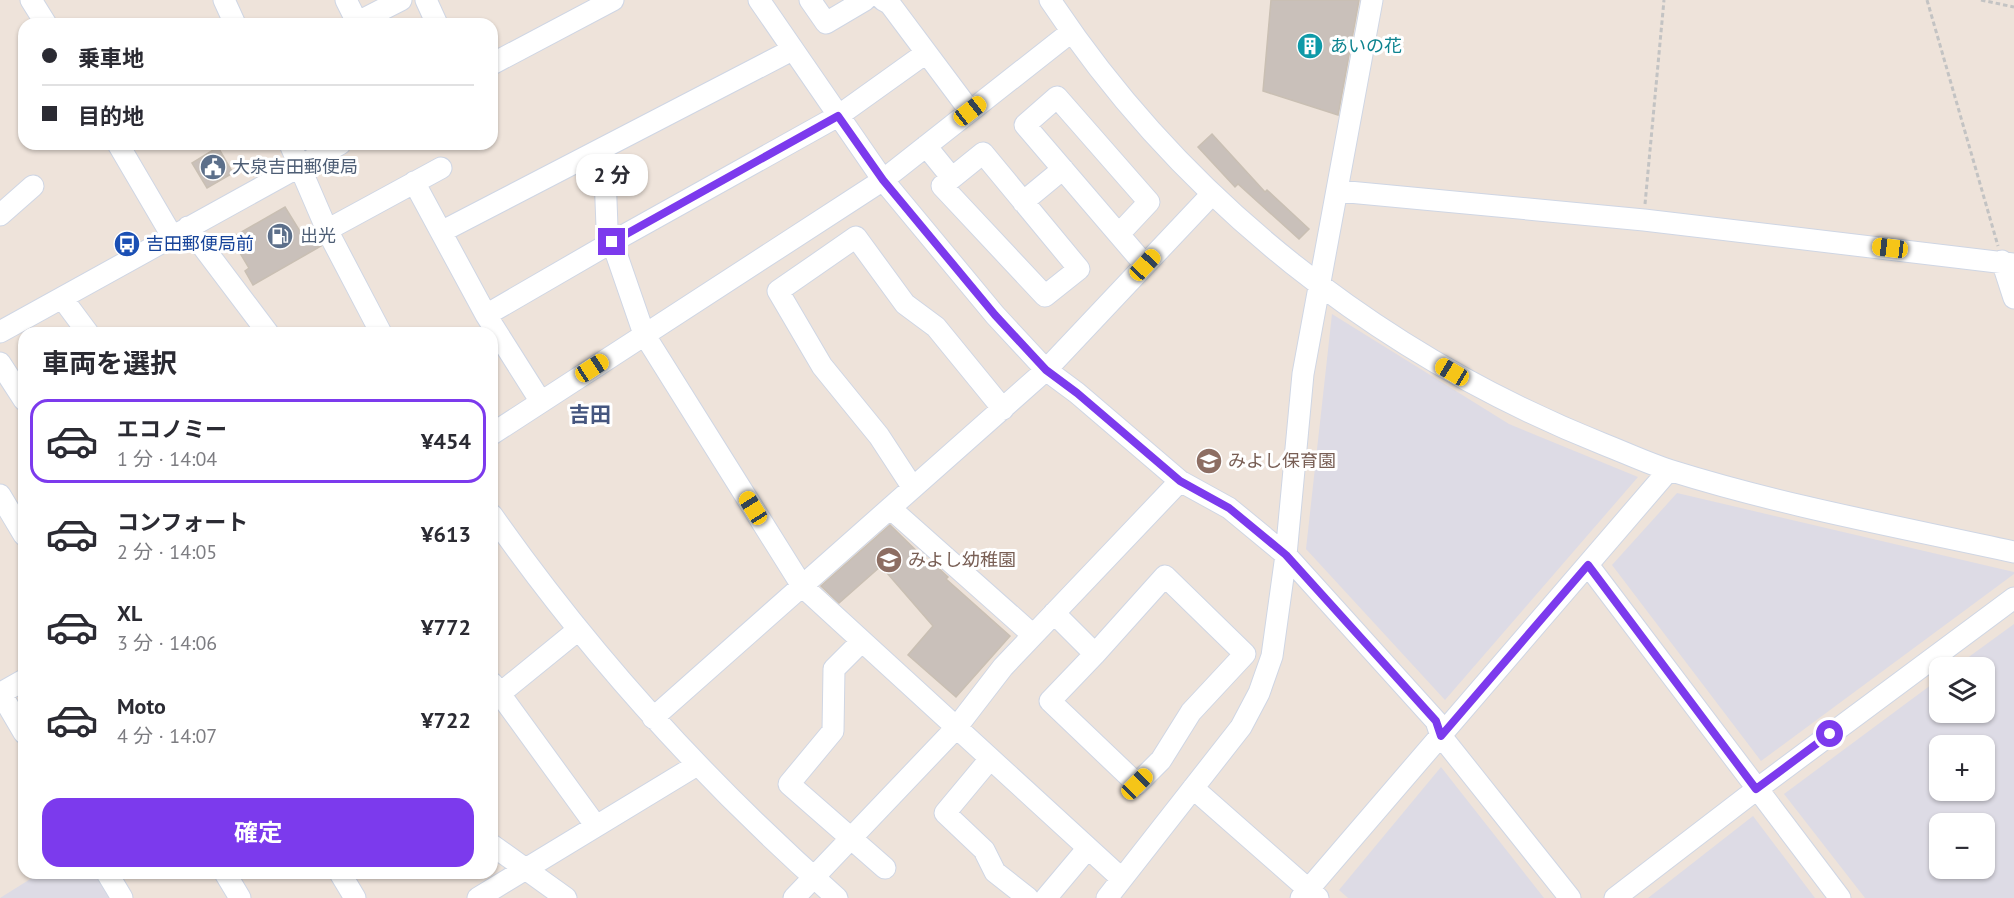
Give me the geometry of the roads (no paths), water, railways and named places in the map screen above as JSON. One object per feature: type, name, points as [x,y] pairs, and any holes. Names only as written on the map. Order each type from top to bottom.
[{"type":"street","points":[[32,0],[42,18]]},
{"type":"street","points":[[224,0],[232,18]]},
{"type":"street","points":[[346,0],[354,18]]},
{"type":"street","points":[[366,18],[401,0]]},
{"type":"street","points":[[426,0],[434,18]]},
{"type":"street","points":[[498,61],[613,0]]},
{"type":"street","points":[[759,0],[883,180],[995,315],[1046,370],[1077,393],[1180,481],[1229,508],[1286,555],[1436,721],[1441,736],[1570,898]]},
{"type":"street","points":[[810,0],[826,22],[865,0]]},
{"type":"street","points":[[883,0],[890,4],[970,111]]},
{"type":"street","points":[[1050,0],[1071,32],[1144,121],[1212,194],[1318,286],[1385,333],[1479,387],[1539,418],[1669,470],[1732,489],[2014,552]]},
{"type":"street","points":[[1107,898],[1241,727],[1259,693],[1272,656],[1286,555],[1302,384],[1318,286],[1338,191],[1372,0]]},
{"type":"street","points":[[498,430],[883,180],[1071,32]]},
{"type":"street","points":[[441,232],[792,50]]},
{"type":"street","points":[[486,315],[838,116],[926,52]]},
{"type":"street","points":[[1119,234],[1149,202],[1058,97],[1025,125],[1145,265]]},
{"type":"street","points":[[927,146],[952,178]]},
{"type":"street","points":[[604,148],[607,227],[644,334],[802,586],[1122,879]]},
{"type":"street","points":[[122,150],[180,232],[263,327]]},
{"type":"street","points":[[293,150],[327,230],[378,327]]},
{"type":"street","points":[[0,332],[328,150]]},
{"type":"street","points":[[983,153],[1079,269],[1045,296],[942,186],[952,178],[983,153]]},
{"type":"street","points":[[327,230],[441,168]]},
{"type":"street","points":[[1023,202],[1063,169]]},
{"type":"street","points":[[414,182],[494,327]]},
{"type":"street","points":[[0,215],[33,186]]},
{"type":"street","points":[[1338,191],[1644,220],[2008,262],[2014,298]]},
{"type":"street","points":[[653,718],[1046,370],[1212,194]]},
{"type":"street","points":[[913,488],[879,436],[822,366],[778,291],[856,237],[905,304],[936,327],[1003,409]]},
{"type":"street","points":[[62,298],[84,327]]},
{"type":"street","points":[[498,334],[541,402]]},
{"type":"street","points":[[0,363],[18,390]]},
{"type":"street","points":[[1193,788],[1309,895],[1441,736],[1669,470]]},
{"type":"street","points":[[794,898],[956,728],[1003,667],[1180,481]]},
{"type":"street","points":[[0,495],[18,525]]},
{"type":"street","points":[[890,508],[1033,635]]},
{"type":"street","points":[[498,523],[578,630],[653,718],[697,765],[837,898]]},
{"type":"street","points":[[1588,565],[1839,898]]},
{"type":"street","points":[[1165,576],[1245,654],[1191,712],[1161,760],[1137,784],[1050,700],[1095,654],[1165,576]]},
{"type":"street","points":[[1615,898],[1756,789],[2014,598]]},
{"type":"street","points":[[1054,613],[1095,654]]},
{"type":"street","points":[[498,690],[578,630]]},
{"type":"street","points":[[862,641],[834,669],[833,731],[789,784],[885,868]]},
{"type":"street","points":[[18,683],[0,693],[18,723]]},
{"type":"street","points":[[498,696],[596,826]]},
{"type":"street","points":[[990,759],[945,813],[984,850],[995,872],[1028,898]]},
{"type":"street","points":[[477,898],[697,765]]},
{"type":"street","points":[[1046,898],[1088,848]]},
{"type":"street","points":[[498,850],[566,898]]},
{"type":"street","points":[[111,879],[122,898]]},
{"type":"street","points":[[229,879],[240,898]]},
{"type":"street","points":[[344,879],[355,898]]},
{"type":"place","name":"あいの花","points":[[1310,46]]},
{"type":"place","name":"大泉吉田郵便局","points":[[213,167]]},
{"type":"place","name":"出光","points":[[280,236]]},
{"type":"place","name":"吉田郵便局前","points":[[127,244]]},
{"type":"place","name":"みよし保育園","points":[[1209,461]]},
{"type":"place","name":"みよし幼稚園","points":[[889,560]]},
{"type":"district","name":"吉田","points":[[590,415]]}]
